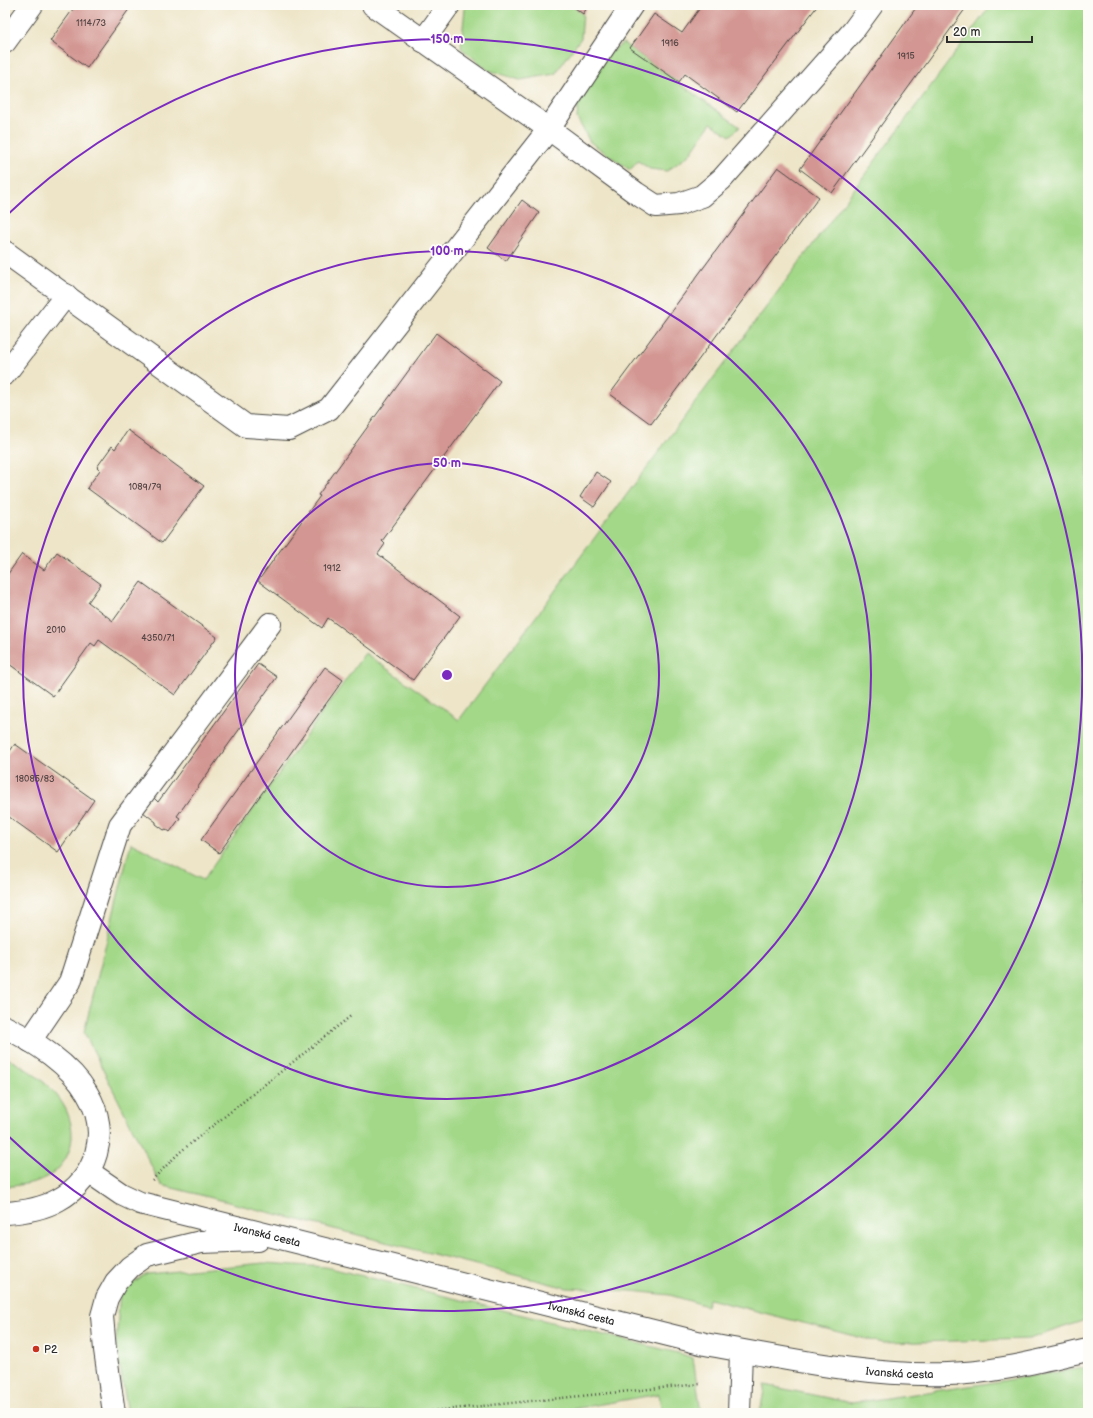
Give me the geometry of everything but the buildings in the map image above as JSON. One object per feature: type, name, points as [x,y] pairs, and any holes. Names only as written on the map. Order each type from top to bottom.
[{"type":"street","points":[[5,42],[32,5]]},
{"type":"street","points":[[373,5],[656,206],[679,204],[702,196],[722,178],[853,31],[872,5]]},
{"type":"street","points":[[423,41],[449,5]]},
{"type":"street","points":[[5,252],[246,426],[289,429],[329,409],[549,129],[632,5]]},
{"type":"street","points":[[5,374],[66,295]]},
{"type":"street","points":[[30,1041],[70,982],[120,825],[270,624]]},
{"type":"street","points":[[5,1027],[30,1041],[66,1067],[88,1093],[94,1109],[99,1141],[96,1155],[89,1172],[73,1190],[57,1201],[41,1207],[5,1213]]},
{"type":"street","name":"Ivanská cesta","points":[[89,1172],[121,1194],[140,1203],[705,1344],[741,1351],[836,1367],[878,1372],[948,1374],[998,1370],[1088,1350]]},
{"type":"street","points":[[114,1413],[102,1316],[107,1298],[116,1282],[130,1267],[147,1255],[201,1242],[283,1239]]},
{"type":"street","points":[[739,1413],[741,1351]]},
{"type":"path","points":[[140,1203],[149,1183],[180,1152],[352,1015]]},
{"type":"path","points":[[412,1413],[700,1384]]},
{"type":"green space","points":[[467,5],[571,5],[583,14],[581,38],[555,74],[520,80],[488,70],[461,48],[465,8]]},
{"type":"green space","points":[[991,5],[1088,5],[1088,1319],[1029,1339],[882,1343],[709,1299],[707,1306],[670,1295],[631,1291],[567,1288],[161,1185],[84,1032],[131,843],[203,880],[365,653],[459,720]]},
{"type":"green space","points":[[623,43],[740,127],[730,136],[711,123],[689,155],[667,171],[650,169],[638,161],[630,170],[590,142],[577,118],[579,93],[607,56]]},
{"type":"green space","points":[[5,1057],[29,1071],[50,1088],[66,1110],[71,1123],[72,1137],[66,1158],[60,1167],[52,1174],[36,1182],[5,1187]]},
{"type":"green space","points":[[264,1263],[326,1267],[678,1353],[693,1358],[701,1413],[662,1413],[659,1394],[550,1413],[128,1413],[116,1344],[120,1292],[147,1274]]},
{"type":"green space","points":[[1088,1367],[1088,1413],[760,1413],[765,1385],[852,1403]]},
{"type":"place","name":"P2","points":[[36,1349]]}]
